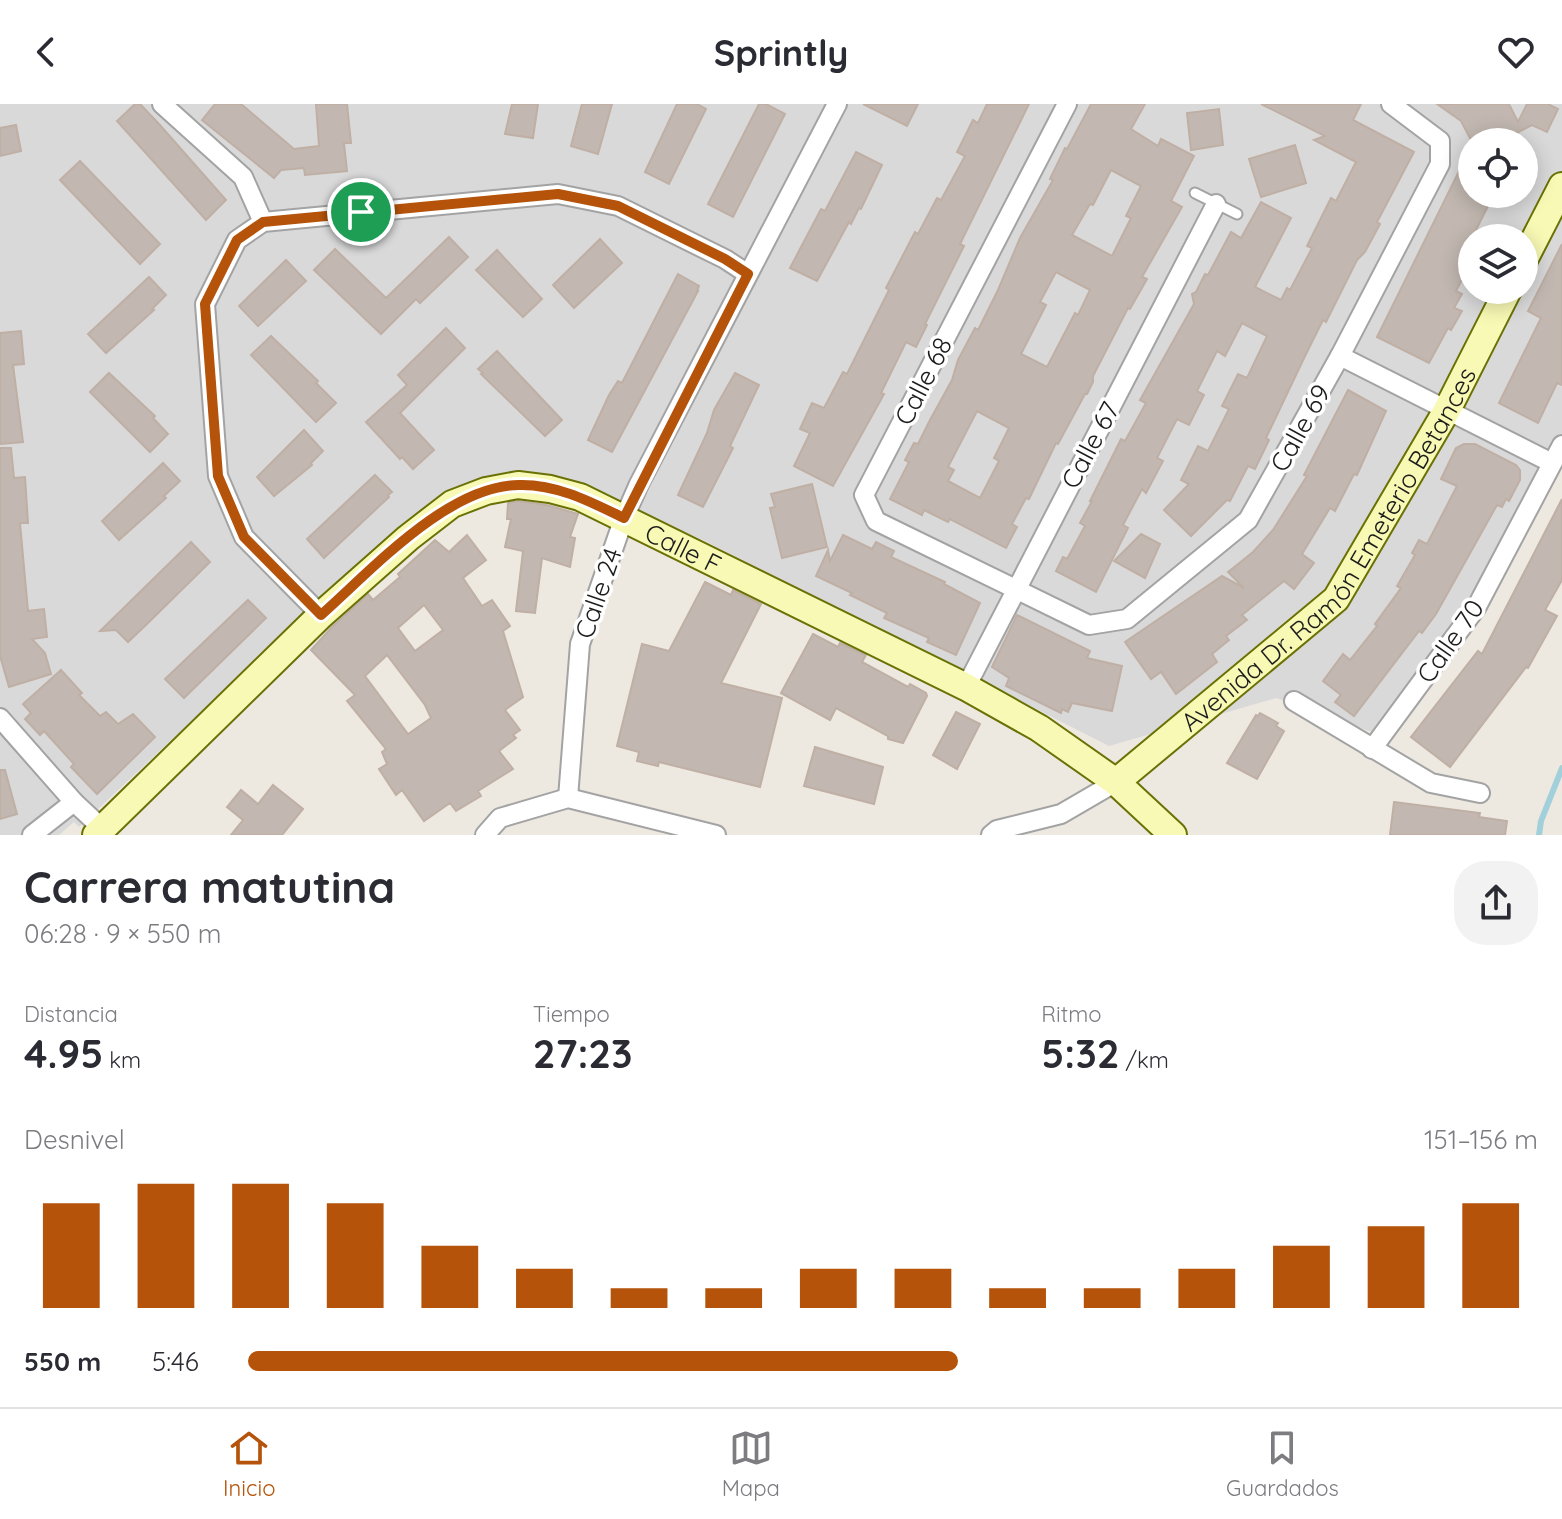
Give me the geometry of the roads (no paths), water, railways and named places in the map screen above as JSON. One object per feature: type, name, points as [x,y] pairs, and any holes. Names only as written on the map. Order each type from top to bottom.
[{"type":"street","points":[[162,104],[243,177],[263,222]]},
{"type":"street","name":"Calle 24","points":[[568,798],[580,644],[624,518],[837,104]]},
{"type":"street","name":"Calle 68","points":[[1015,589],[876,521],[864,495],[1067,104]]},
{"type":"street","name":"Calle 69","points":[[1015,589],[1089,625],[1127,619],[1248,520],[1340,356],[1440,164],[1440,141],[1391,104]]},
{"type":"street","points":[[1538,233],[1562,186]]},
{"type":"street","points":[[321,615],[244,537],[218,476],[205,304],[237,240],[263,222],[558,194],[618,206],[725,259],[748,274]]},
{"type":"street","name":"Calle 67","points":[[966,687],[1216,204]]},
{"type":"street","name":"Avenida Dr. Ramón Emeterio Betances","points":[[1116,782],[1336,599],[1447,410],[1501,304]]},
{"type":"street","points":[[1340,356],[1552,463]]},
{"type":"street","name":"Calle 70","points":[[1372,749],[1476,608],[1562,445]]},
{"type":"street","name":"Calle F","points":[[100,832],[321,615],[408,538],[452,504],[486,491],[518,485],[580,497],[966,687],[1039,728],[1116,782],[1173,835]]},
{"type":"street","points":[[1294,701],[1431,783],[1480,793]]},
{"type":"street","points":[[0,718],[100,832]]},
{"type":"street","points":[[991,835],[997,830],[1061,814],[1116,782]]},
{"type":"street","points":[[485,835],[500,818],[568,798],[716,835]]},
{"type":"street","points":[[32,835],[74,802]]},
{"type":"lane","points":[[1195,193],[1237,214]]},
{"type":"waterway","points":[[1539,835],[1541,821],[1562,768]]}]
